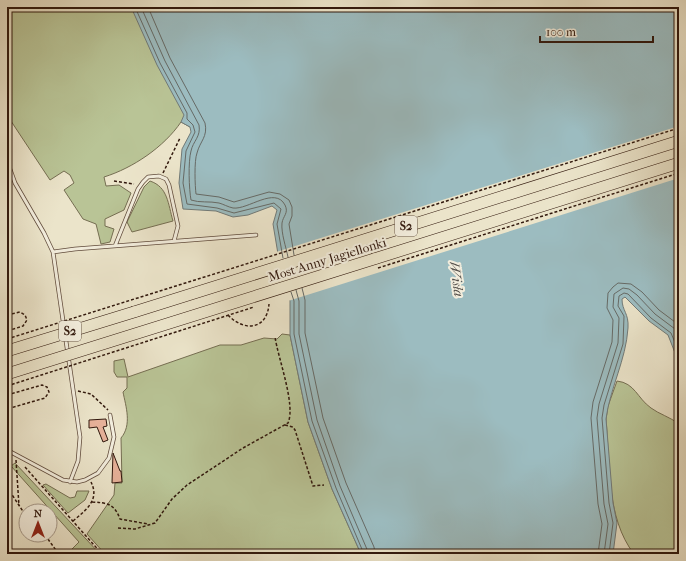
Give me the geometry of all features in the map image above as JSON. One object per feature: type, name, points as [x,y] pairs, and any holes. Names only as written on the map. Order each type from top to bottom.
[{"type":"highway","name":"Most Anny Jagiellonki","points":[[7,351],[679,141]]},
{"type":"highway","name":"Most Anny Jagiellonki","points":[[7,374],[679,163]]},
{"type":"lane","points":[[7,161],[15,183],[53,252],[80,437],[78,461],[70,482]]},
{"type":"lane","points":[[115,246],[140,186],[148,177],[154,175],[161,177],[169,185],[178,226],[174,241]]},
{"type":"lane","points":[[53,252],[256,235]]},
{"type":"lane","points":[[7,450],[63,480],[76,482],[89,478],[102,469],[113,448],[114,437],[110,415]]},
{"type":"path","points":[[7,339],[679,128]]},
{"type":"path","points":[[161,177],[180,138]]},
{"type":"path","points":[[114,181],[126,181],[140,186]]},
{"type":"path","points":[[224,310],[235,323],[248,326],[260,323],[265,319],[268,313],[269,304]]},
{"type":"path","points":[[7,315],[20,312],[25,314],[27,320],[23,326],[7,331]]},
{"type":"path","points":[[118,528],[135,529],[157,521],[172,499],[187,485],[243,448],[285,425],[290,416],[288,396],[275,338]]},
{"type":"path","points":[[7,395],[42,385],[47,387],[49,392],[45,398],[7,409]]},
{"type":"path","points":[[73,390],[91,394],[106,407],[110,415]]},
{"type":"path","points":[[285,425],[295,430],[314,486],[324,485]]},
{"type":"path","points":[[19,503],[15,456],[20,460]]},
{"type":"path","points":[[24,464],[102,554]]},
{"type":"path","points":[[73,522],[90,506],[92,502],[94,488],[89,478]]},
{"type":"path","points":[[7,487],[18,504]]},
{"type":"path","points":[[92,502],[108,503],[117,511],[120,519],[148,524]]},
{"type":"path","points":[[51,543],[58,553]]},
{"type":"green space","points":[[7,7],[160,7],[190,127],[181,122],[166,140],[147,156],[126,168],[104,177],[106,186],[119,185],[131,193],[124,210],[105,219],[105,226],[114,229],[110,242],[101,244],[96,224],[83,219],[64,190],[74,183],[70,175],[64,171],[50,180],[7,115]]},
{"type":"green space","points":[[150,181],[160,187],[164,192],[173,221],[132,232],[127,222],[144,187]]},
{"type":"green space","points":[[282,334],[290,335],[308,422],[332,489],[361,554],[105,554],[87,534],[114,495],[115,483],[122,483],[121,438],[127,422],[127,410],[123,392],[127,388],[127,377],[117,377],[114,372],[114,361],[124,359],[128,377],[220,345],[241,345],[264,338],[277,339]]},
{"type":"green space","points":[[617,381],[628,385],[651,408],[679,424],[679,554],[634,554],[625,540],[618,524],[611,490],[606,419],[608,406]]},
{"type":"green space","points":[[15,463],[52,503],[44,503],[11,466]]},
{"type":"green space","points":[[46,484],[70,498],[75,497],[77,491],[89,491],[85,500],[68,513],[43,485]]},
{"type":"green space","points":[[58,509],[100,554],[72,554],[69,552],[79,542],[58,519]]},
{"type":"water","name":"Wisła","points":[[131,7],[679,7],[679,363],[668,335],[649,321],[625,297],[622,299],[628,323],[627,340],[606,419],[613,503],[617,523],[613,554],[361,554],[332,489],[308,422],[290,335],[290,301],[282,278],[273,224],[277,210],[272,206],[248,215],[233,217],[216,211],[183,209],[179,183],[182,149],[191,132],[190,127],[181,122],[184,115],[157,65]]},
{"type":"pier","points":[[679,126],[679,178],[288,301],[280,278],[276,252]]},
{"type":"building","points":[[106,419],[107,426],[103,427],[108,440],[103,442],[97,427],[89,428],[89,420]]},
{"type":"building","points":[[113,453],[121,471],[122,482],[112,483]]}]
